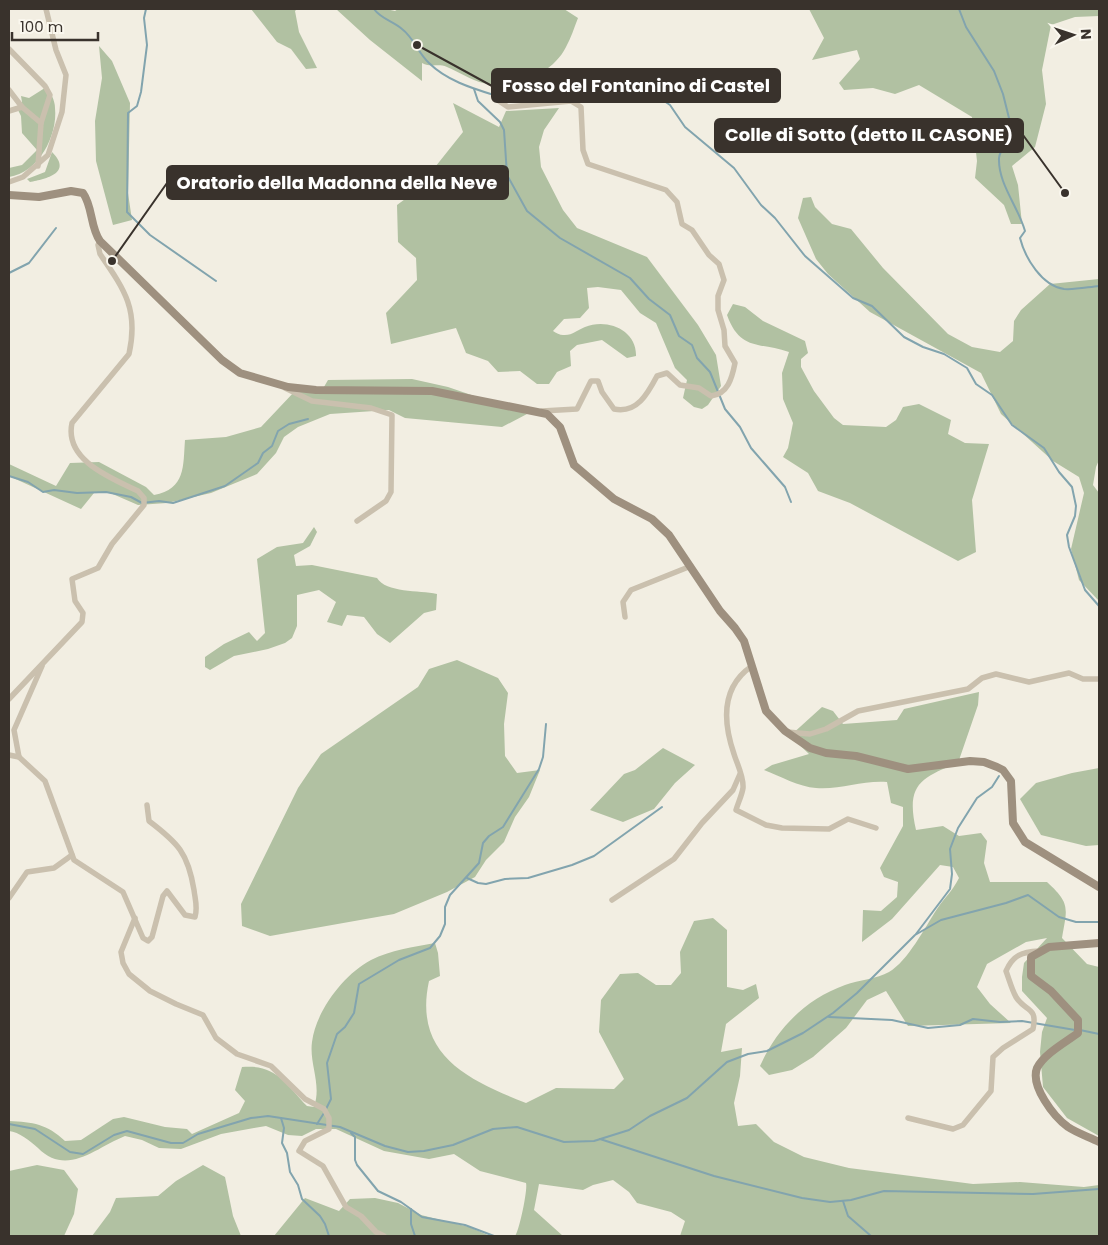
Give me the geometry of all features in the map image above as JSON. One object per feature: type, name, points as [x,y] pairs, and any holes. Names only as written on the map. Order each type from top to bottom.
[{"type":"street","points":[[9,182],[23,177],[38,166],[48,155],[54,142],[62,112],[66,75],[56,50],[46,9]]},
{"type":"street","points":[[9,49],[45,86],[50,95],[41,123],[38,166]]},
{"type":"street","points":[[9,90],[22,107],[41,123]]},
{"type":"street","points":[[276,384],[316,390],[432,391],[508,408],[540,411],[576,409],[591,381],[598,382],[602,392],[614,409],[622,411],[643,400],[657,376],[667,373],[680,385],[699,388],[711,396],[717,395],[724,390],[731,381],[735,363],[725,346],[724,330],[718,310],[718,296],[724,280],[719,264],[709,255],[692,230],[682,224],[677,202],[666,190],[588,164],[583,150],[581,107],[571,100],[508,107],[498,101],[495,90]]},
{"type":"street","points":[[9,111],[22,107]]},
{"type":"street","points":[[9,195],[39,197],[71,191],[82,193],[89,207],[94,233],[100,241],[222,360],[240,373],[276,384],[312,400],[371,408],[392,416],[391,492],[386,501],[357,521]]},
{"type":"street","points":[[9,699],[82,622],[83,613],[75,601],[72,580],[98,568],[112,544],[144,505],[144,498],[138,491],[87,463],[73,443],[70,433],[72,423],[129,354],[132,340],[133,316],[129,299],[100,254],[98,245],[100,241]]},
{"type":"street","points":[[540,411],[553,418],[560,427],[574,465],[614,499],[652,519],[670,535],[720,611],[744,641],[766,711],[785,731],[810,748],[826,753],[856,756],[908,769],[970,761],[984,762],[997,767],[1003,770],[1011,781],[1013,823],[1025,842],[1099,886]]},
{"type":"street","points":[[625,617],[623,602],[631,590],[691,566]]},
{"type":"street","points":[[19,757],[14,730],[44,662]]},
{"type":"street","points":[[752,666],[741,673],[731,688],[725,710],[728,738],[743,786],[736,810],[766,825],[829,829],[848,820],[876,828]]},
{"type":"street","points":[[785,731],[810,734],[826,729],[858,711],[968,689],[982,678],[996,674],[1029,682],[1069,673],[1083,679],[1099,679]]},
{"type":"street","points":[[9,755],[19,757],[45,781],[74,860],[123,892],[143,938],[148,941],[152,937],[163,896],[167,891],[185,915],[195,917],[197,909],[190,865],[175,842],[149,821],[147,806]]},
{"type":"street","points":[[612,900],[674,859],[702,823],[733,790],[740,774]]},
{"type":"street","points":[[9,898],[26,872],[54,868],[72,855]]},
{"type":"street","points":[[135,918],[122,952],[123,963],[129,974],[150,991],[203,1015],[216,1038],[237,1054],[270,1066],[304,1099],[324,1109],[328,1118],[329,1129],[305,1140],[299,1151],[323,1166],[346,1207],[362,1216],[376,1232],[384,1236]]},
{"type":"street","points":[[908,1118],[952,1128],[963,1125],[981,1105],[990,1091],[993,1057],[1003,1048],[1033,1029],[1035,1021],[1032,1011],[1017,999],[1006,971],[1010,961],[1022,952],[1099,943]]},
{"type":"street","points":[[1039,951],[1031,956],[1031,976],[1051,991],[1078,1020],[1078,1033],[1049,1055],[1038,1068],[1036,1082],[1046,1104],[1068,1127],[1099,1142]]},
{"type":"green space","points":[[251,9],[297,9],[295,11],[299,32],[317,68],[306,69],[291,49],[277,42]]},
{"type":"green space","points":[[336,9],[386,9],[395,11],[398,9],[564,9],[578,18],[566,47],[560,57],[551,65],[541,73],[519,82],[495,85],[478,82],[444,66],[422,63],[422,81],[370,40]]},
{"type":"green space","points":[[809,9],[1099,9],[1099,16],[1075,17],[1051,25],[1042,70],[1046,104],[1035,147],[1012,166],[1018,185],[1022,224],[1011,224],[1004,205],[975,178],[977,161],[972,117],[919,85],[895,94],[873,88],[844,90],[839,83],[860,59],[857,50],[812,60],[824,38]]},
{"type":"green space","points":[[99,46],[112,61],[130,103],[128,193],[132,220],[113,225],[96,161],[95,121],[102,78]]},
{"type":"green space","points":[[48,86],[55,108],[53,130],[49,141],[37,161],[19,174],[9,177],[9,168],[22,165],[37,150],[22,133],[21,116],[17,108],[22,102],[21,96],[29,98]]},
{"type":"green space","points":[[453,103],[499,127],[506,111],[559,108],[544,130],[539,147],[541,167],[563,210],[577,228],[647,257],[698,325],[716,355],[721,386],[708,405],[702,409],[694,407],[683,398],[687,380],[675,368],[656,323],[640,313],[621,290],[598,287],[587,288],[589,308],[580,318],[564,319],[553,331],[566,335],[594,325],[611,325],[619,328],[632,339],[636,356],[627,358],[602,340],[577,345],[570,351],[571,366],[557,372],[549,384],[537,384],[520,371],[498,372],[488,361],[466,353],[456,328],[391,344],[386,313],[417,280],[416,258],[398,242],[397,205],[416,191],[463,132]]},
{"type":"green space","points":[[52,152],[60,165],[58,170],[50,177],[30,182],[27,179],[45,172]]},
{"type":"green space","points":[[811,197],[815,207],[832,224],[851,229],[883,268],[948,334],[972,347],[1000,352],[1013,341],[1014,321],[1021,310],[1050,284],[1099,279],[1099,460],[1093,485],[1099,493],[1099,601],[1079,580],[1071,549],[1084,493],[1079,477],[1053,461],[1001,414],[981,373],[870,312],[828,274],[816,259],[798,218],[803,198]]},
{"type":"green space","points":[[733,304],[745,307],[763,321],[805,341],[808,353],[801,359],[801,367],[814,391],[834,418],[843,425],[886,427],[896,420],[903,407],[919,404],[951,420],[948,434],[965,443],[989,444],[972,500],[976,552],[958,561],[850,503],[818,491],[808,473],[783,457],[788,448],[793,423],[783,399],[782,373],[789,352],[752,343],[738,335],[727,315]]},
{"type":"green space","points":[[412,379],[448,387],[527,414],[502,427],[405,418],[389,410],[330,414],[298,427],[284,437],[276,453],[257,474],[211,493],[167,503],[138,505],[108,492],[94,493],[81,509],[9,476],[9,464],[56,486],[70,463],[99,462],[146,487],[154,495],[172,488],[181,475],[185,440],[226,437],[261,427],[295,391],[321,392],[328,380]]},
{"type":"green space","points":[[314,527],[317,532],[310,546],[294,555],[296,566],[312,565],[377,578],[381,583],[395,589],[437,594],[436,610],[424,613],[390,643],[377,634],[364,617],[347,615],[342,626],[327,622],[336,602],[319,590],[297,595],[297,626],[292,638],[285,643],[268,649],[234,656],[210,670],[205,667],[205,657],[224,644],[249,632],[257,641],[265,633],[257,559],[277,547],[303,543]]},
{"type":"green space","points":[[457,660],[498,678],[508,693],[504,724],[505,756],[517,773],[540,770],[529,797],[515,817],[504,842],[486,860],[475,877],[447,892],[394,914],[270,936],[242,926],[241,904],[298,788],[321,754],[418,687],[429,669]]},
{"type":"green space","points":[[979,692],[978,705],[958,763],[925,779],[915,793],[913,815],[916,830],[943,826],[959,836],[981,833],[987,841],[984,863],[990,882],[1047,882],[1064,901],[1066,913],[1062,938],[1087,964],[1099,967],[1099,1136],[1067,1118],[1043,1087],[1040,1052],[1042,1032],[1047,1018],[1022,991],[1022,977],[1024,963],[1047,938],[1026,942],[987,964],[977,987],[990,1004],[1011,1023],[908,1026],[886,991],[867,1000],[846,1028],[813,1057],[792,1070],[769,1075],[760,1066],[784,1027],[805,1007],[831,991],[850,983],[884,974],[896,967],[922,934],[959,878],[953,867],[940,865],[892,919],[862,942],[863,910],[881,911],[897,897],[898,882],[884,877],[880,868],[903,826],[903,807],[891,803],[887,782],[869,782],[834,788],[816,788],[796,783],[764,770],[772,765],[809,754],[790,736],[822,707],[833,711],[843,724],[897,720],[904,709]]},
{"type":"green space","points":[[663,748],[695,765],[675,783],[654,809],[623,822],[590,810],[624,774],[635,770]]},
{"type":"green space","points":[[1099,768],[1099,845],[1086,846],[1041,835],[1020,799],[1036,783]]},
{"type":"green space","points":[[713,918],[727,930],[727,987],[743,990],[756,984],[759,998],[726,1024],[721,1052],[742,1048],[740,1076],[734,1103],[738,1126],[756,1124],[774,1142],[804,1157],[849,1168],[973,1184],[1020,1182],[1084,1187],[1099,1185],[1099,1236],[680,1236],[685,1221],[671,1212],[637,1203],[629,1192],[613,1180],[593,1185],[583,1190],[539,1184],[534,1210],[563,1236],[515,1236],[523,1210],[526,1183],[480,1171],[454,1154],[429,1159],[384,1151],[336,1129],[316,1129],[302,1136],[288,1135],[266,1126],[221,1134],[181,1149],[159,1148],[142,1140],[125,1136],[92,1153],[70,1160],[60,1160],[49,1156],[24,1137],[9,1131],[9,1121],[25,1122],[46,1127],[65,1141],[81,1140],[113,1119],[124,1117],[165,1127],[187,1129],[192,1134],[239,1113],[245,1101],[235,1090],[242,1067],[254,1067],[272,1072],[286,1083],[307,1106],[314,1107],[317,1090],[312,1058],[312,1042],[319,1018],[332,995],[351,975],[371,960],[394,951],[435,943],[440,976],[429,981],[426,1007],[429,1028],[437,1046],[450,1061],[484,1085],[526,1103],[556,1088],[614,1089],[624,1079],[599,1032],[601,1000],[620,974],[638,973],[656,985],[671,985],[681,973],[680,952],[694,921]]},
{"type":"green space","points":[[37,1165],[64,1170],[78,1189],[74,1214],[64,1236],[9,1236],[9,1171]]},
{"type":"green space","points":[[203,1165],[225,1177],[233,1216],[241,1236],[92,1236],[110,1212],[116,1198],[158,1196],[176,1181]]},
{"type":"green space","points":[[305,1198],[339,1211],[350,1199],[375,1198],[398,1203],[421,1215],[469,1227],[490,1236],[274,1236]]},
{"type":"waterway","points":[[146,9],[144,18],[147,45],[141,92],[137,106],[128,113],[127,212],[150,235],[216,281]]},
{"type":"waterway","points":[[374,9],[406,33],[425,59],[436,69],[459,83],[494,95]]},
{"type":"waterway","points":[[959,9],[966,27],[994,71],[1003,94],[1012,130],[1000,154],[1000,168],[1005,186],[1025,231],[1020,238],[1030,262],[1042,277],[1056,287],[1077,289],[1099,286]]},
{"type":"waterway","points":[[499,96],[521,92],[556,74],[614,82],[648,90],[670,105],[685,127],[734,168],[761,205],[775,218],[805,256],[853,298],[872,306],[904,337],[923,347],[944,354],[967,368],[976,384],[992,395],[1012,425],[1044,448],[1059,472],[1072,487],[1076,506],[1075,516],[1067,535],[1069,547],[1085,590],[1099,606]]},
{"type":"waterway","points":[[474,89],[478,101],[500,122],[504,130],[507,175],[527,211],[560,238],[630,278],[649,299],[670,315],[679,336],[692,345],[697,358],[710,372],[725,409],[740,427],[751,448],[785,487],[791,502]]},
{"type":"waterway","points":[[9,273],[29,263],[56,228]]},
{"type":"waterway","points":[[9,476],[28,482],[43,492],[54,490],[77,493],[106,492],[131,497],[142,503],[159,501],[173,503],[225,486],[258,463],[263,453],[272,446],[278,431],[289,424],[308,419]]},
{"type":"waterway","points":[[326,1109],[331,1099],[327,1063],[337,1034],[345,1027],[354,1013],[359,984],[399,960],[430,948],[440,936],[445,924],[445,907],[450,895],[479,863],[483,843],[489,836],[503,827],[539,769],[543,757],[546,724]]},
{"type":"waterway","points":[[916,934],[950,889],[952,874],[950,849],[958,828],[977,798],[992,787],[999,776]]},
{"type":"waterway","points":[[467,878],[486,884],[505,879],[528,878],[572,865],[594,856],[662,807]]},
{"type":"waterway","points":[[9,1124],[35,1129],[70,1152],[83,1154],[114,1135],[127,1131],[171,1143],[183,1143],[198,1134],[251,1118],[268,1116],[340,1127],[385,1146],[408,1152],[453,1145],[493,1129],[517,1127],[564,1142],[594,1141],[629,1130],[650,1116],[687,1098],[727,1062],[748,1054],[767,1051],[803,1033],[833,1013],[857,993],[915,935],[941,920],[1006,903],[1028,895],[1059,917],[1076,922],[1099,922]]},
{"type":"waterway","points":[[829,1017],[892,1020],[928,1028],[960,1025],[973,1019],[1000,1022],[1022,1021],[1075,1030]]},
{"type":"waterway","points":[[1080,1030],[1099,1034]]},
{"type":"waterway","points":[[317,1124],[324,1113]]},
{"type":"waterway","points":[[281,1118],[284,1128],[282,1143],[287,1153],[290,1172],[298,1185],[302,1199],[320,1216],[329,1236]]},
{"type":"waterway","points":[[351,1133],[355,1137],[355,1160],[357,1165],[378,1191],[401,1202],[422,1217],[465,1225],[494,1236]]},
{"type":"waterway","points":[[600,1139],[714,1176],[802,1198],[830,1202],[851,1200],[884,1191],[1033,1194],[1099,1189]]},
{"type":"waterway","points":[[843,1201],[848,1216],[871,1236]]},
{"type":"waterway","points":[[411,1209],[411,1224],[415,1236]]},
{"type":"place","name":"Fosso del Fontanino di Castel","points":[[417,45]]},
{"type":"place","name":"Colle di Sotto (detto IL CASONE)","points":[[1065,193]]},
{"type":"place","name":"Oratorio della Madonna della Neve","points":[[112,261]]}]
